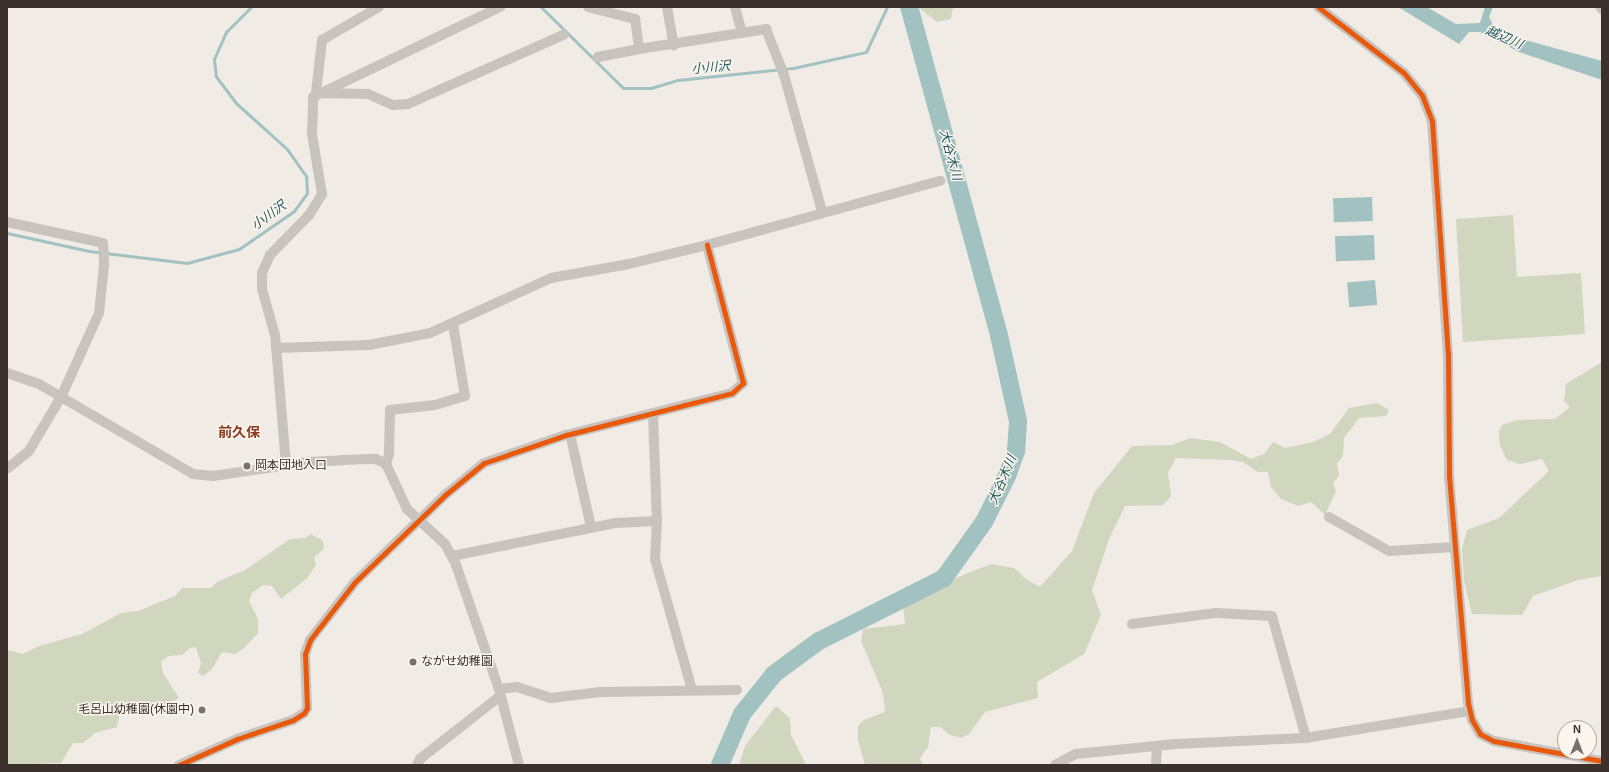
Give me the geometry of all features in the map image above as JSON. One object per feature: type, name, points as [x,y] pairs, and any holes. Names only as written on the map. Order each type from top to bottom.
[{"type":"street","points":[[286,465],[279,411],[276,348],[272,320],[262,289],[262,272],[270,255],[309,215],[322,194],[312,134],[311,106],[316,94],[322,40],[379,7]]},
{"type":"street","points":[[316,94],[500,7]]},
{"type":"street","points":[[588,7],[635,20],[639,49]]},
{"type":"street","points":[[667,7],[674,45]]},
{"type":"street","points":[[735,7],[742,33]]},
{"type":"street","points":[[1318,7],[1404,73],[1422,95],[1432,121],[1448,353],[1449,476],[1469,711],[1480,734],[1494,742],[1602,761]]},
{"type":"street","points":[[603,56],[598,57],[766,29],[784,75],[822,211]]},
{"type":"street","points":[[316,94],[368,94],[393,105],[408,104],[563,35]]},
{"type":"street","points":[[276,348],[370,345],[430,333],[453,324],[552,278],[629,264],[707,245],[822,211],[940,181]]},
{"type":"street","points":[[7,222],[103,243],[100,313],[61,397],[29,451],[7,469]]},
{"type":"street","points":[[179,765],[237,739],[267,731],[304,713],[307,708],[305,654],[310,640],[355,582],[419,522],[445,495],[484,463],[570,434],[732,393],[743,383],[707,245]]},
{"type":"street","points":[[386,464],[389,454],[390,410],[435,405],[465,396],[453,324]]},
{"type":"street","points":[[7,373],[39,384],[193,474],[213,476],[286,465],[376,459],[386,464],[407,509],[419,522],[445,544],[452,556],[500,692],[519,765]]},
{"type":"street","points":[[653,414],[657,521],[655,558],[692,690]]},
{"type":"street","points":[[570,434],[591,527]]},
{"type":"street","points":[[1329,517],[1389,551],[1455,547]]},
{"type":"street","points":[[452,556],[591,527],[657,521]]},
{"type":"street","points":[[1132,624],[1216,613],[1272,616],[1306,738]]},
{"type":"street","points":[[417,765],[420,759],[500,692],[517,687],[551,698],[601,692],[737,690]]},
{"type":"street","points":[[1055,765],[1076,754],[1157,747],[1306,738],[1469,711]]},
{"type":"street","points":[[1156,765],[1157,747]]},
{"type":"green space","points":[[918,7],[953,7],[951,19],[937,22]]},
{"type":"green space","points":[[1513,215],[1517,277],[1581,273],[1585,334],[1463,342],[1456,219]]},
{"type":"green space","points":[[1602,362],[1602,576],[1578,580],[1533,596],[1522,615],[1472,614],[1464,581],[1462,549],[1467,530],[1499,518],[1549,471],[1542,459],[1520,464],[1507,460],[1500,446],[1499,431],[1502,425],[1518,420],[1555,419],[1570,407],[1564,401],[1566,384]]},
{"type":"green space","points":[[1377,403],[1389,410],[1386,416],[1359,418],[1344,438],[1343,456],[1337,463],[1339,475],[1333,484],[1336,491],[1325,515],[1311,502],[1298,506],[1281,499],[1271,487],[1268,472],[1258,472],[1243,462],[1232,460],[1176,458],[1168,473],[1171,496],[1163,505],[1125,506],[1109,539],[1092,590],[1101,615],[1084,654],[1037,682],[1038,698],[985,712],[969,734],[961,738],[950,735],[940,727],[931,727],[928,747],[920,758],[923,765],[865,765],[858,740],[858,726],[864,720],[885,712],[883,693],[861,641],[863,629],[905,624],[903,606],[948,581],[991,564],[1014,568],[1026,579],[1040,587],[1072,551],[1094,493],[1132,446],[1172,445],[1190,438],[1220,442],[1251,459],[1264,454],[1273,442],[1285,448],[1313,442],[1330,434],[1349,408]]},
{"type":"green space","points":[[311,534],[323,541],[324,549],[314,557],[316,565],[307,578],[281,599],[272,586],[263,585],[252,593],[249,601],[258,619],[258,633],[244,648],[235,654],[222,652],[212,669],[203,676],[198,673],[201,663],[196,647],[190,648],[182,655],[168,656],[161,662],[163,673],[179,698],[164,706],[162,712],[144,703],[126,708],[120,712],[117,727],[95,733],[83,743],[73,743],[61,763],[7,765],[7,650],[23,654],[39,646],[82,634],[121,613],[138,611],[175,596],[182,588],[211,588],[217,582],[245,570],[290,539],[305,538]]},
{"type":"green space","points":[[776,706],[790,718],[791,735],[806,765],[739,765],[745,746]]},
{"type":"water","name":"越辺川","points":[[1398,7],[1427,7],[1456,24],[1480,23],[1485,7],[1493,7],[1489,17],[1493,25],[1510,36],[1602,61],[1602,80],[1519,52],[1480,32],[1469,32],[1459,44]]},
{"type":"water","points":[[1372,197],[1373,221],[1334,222],[1333,198]]},
{"type":"water","points":[[1374,235],[1375,260],[1336,261],[1335,236]]},
{"type":"water","points":[[1375,280],[1377,305],[1349,307],[1347,282]]},
{"type":"waterway","name":"小川沢","points":[[7,233],[89,251],[187,263],[239,249],[294,211],[307,193],[306,176],[288,150],[236,103],[216,76],[214,59],[226,32],[251,7]]},
{"type":"waterway","name":"小川沢","points":[[541,7],[623,88],[651,88],[678,80],[793,68],[866,52],[887,7]]},
{"type":"waterway","name":"大谷木川","points":[[720,765],[742,714],[774,674],[819,641],[944,578],[984,522],[1007,476],[1016,451],[1018,421],[999,335],[909,7]]},
{"type":"cycle path","points":[[1318,7],[1404,73],[1422,95],[1432,121],[1448,353],[1449,476],[1468,703],[1472,720],[1480,734],[1494,741],[1602,761]]},
{"type":"cycle path","points":[[179,765],[237,739],[293,720],[304,713],[307,708],[305,654],[310,640],[355,582],[445,495],[484,463],[566,435],[732,393],[743,383],[707,245]]},
{"type":"place","name":"岡本団地入口","points":[[247,466]]},
{"type":"place","name":"ながせ幼稚園","points":[[413,662]]},
{"type":"place","name":"毛呂山幼稚園(休園中)","points":[[202,710]]},
{"type":"district","name":"前久保","points":[[239,432]]}]
